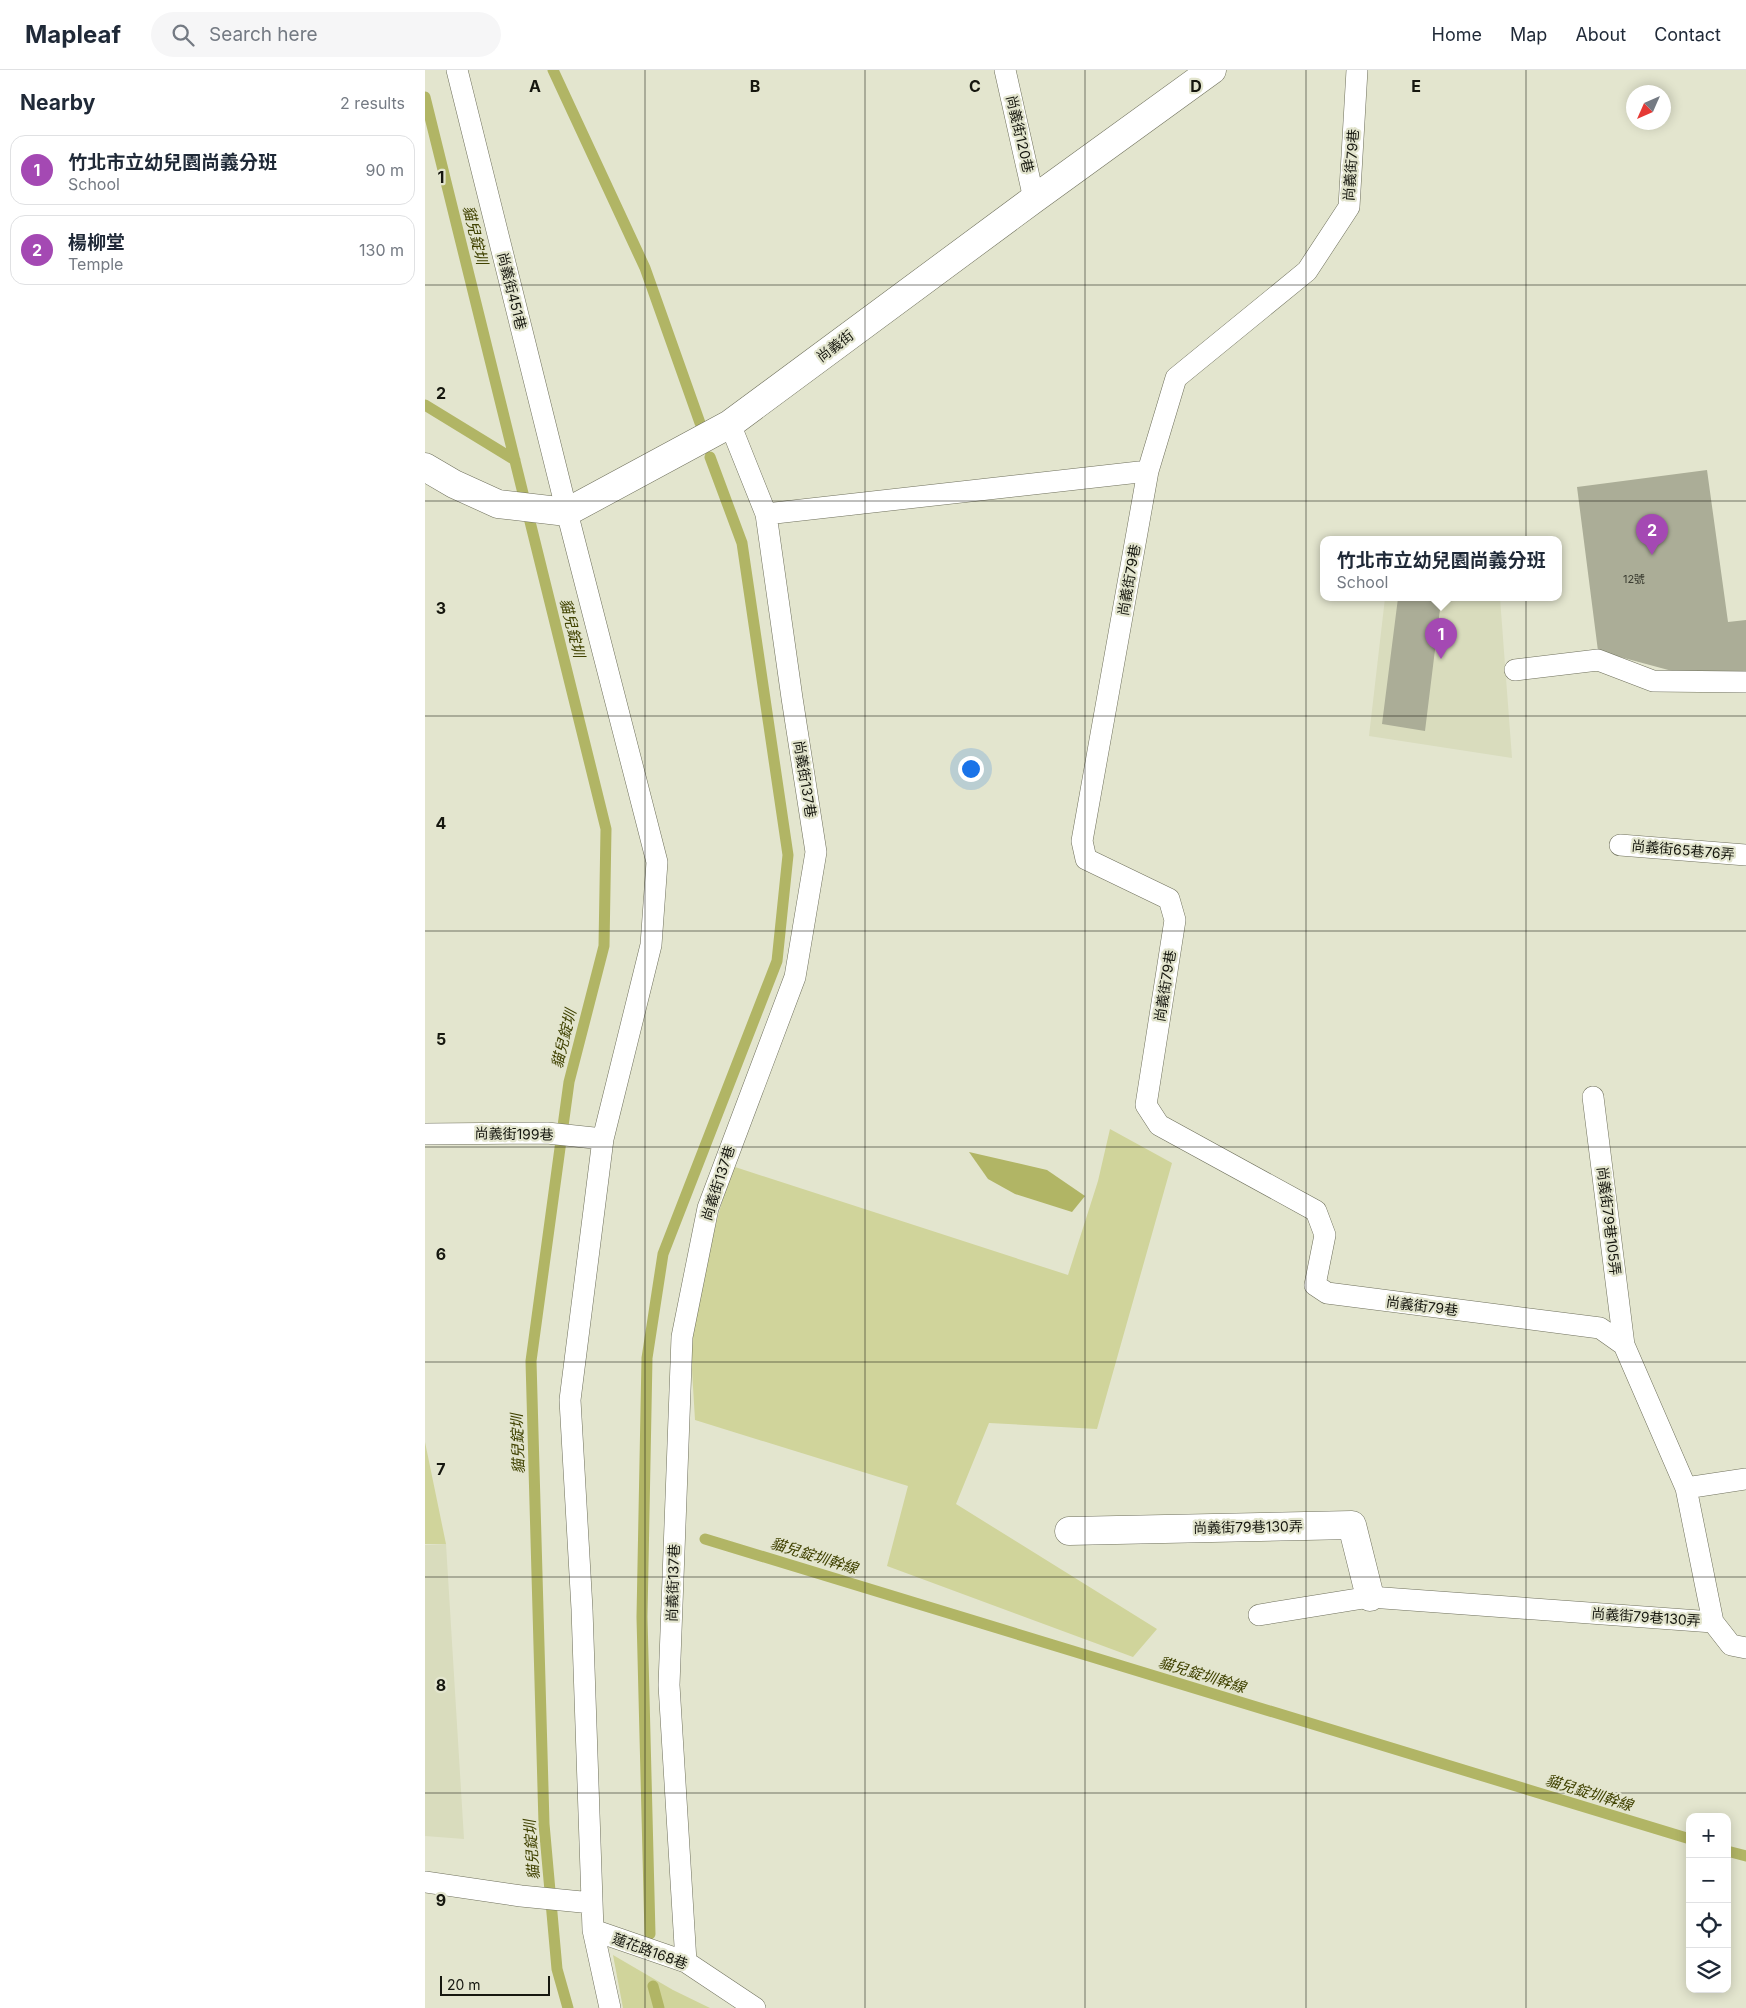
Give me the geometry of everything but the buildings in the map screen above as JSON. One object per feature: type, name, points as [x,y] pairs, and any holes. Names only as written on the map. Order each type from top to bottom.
[{"type":"street","name":"尚義街","points":[[567,512],[730,424],[1034,198],[1212,70]]},
{"type":"street","points":[[425,467],[454,484],[498,504],[567,512]]},
{"type":"street","name":"尚義街79巷130弄","points":[[1069,1531],[1352,1525],[1371,1597]]},
{"type":"lane","name":"尚義街451巷","points":[[457,70],[567,512]]},
{"type":"lane","name":"尚義街120巷","points":[[1005,70],[1034,198]]},
{"type":"lane","name":"尚義街79巷","points":[[1357,70],[1349,207],[1307,271],[1176,378],[1148,471],[1082,841],[1086,859],[1169,899],[1175,920],[1146,1105],[1159,1126],[1317,1211],[1325,1235],[1315,1285],[1327,1294],[1600,1328],[1625,1345]]},
{"type":"lane","name":"尚義街137巷","points":[[686,1962],[669,1684],[682,1337],[707,1208],[795,978],[816,852],[766,514],[730,424]]},
{"type":"lane","points":[[766,514],[1148,471]]},
{"type":"lane","points":[[567,512],[657,862],[651,945],[603,1139],[571,1400],[582,1609],[593,1930],[610,2008]]},
{"type":"lane","points":[[1515,670],[1598,660],[1653,681],[1746,682]]},
{"type":"lane","name":"尚義街65巷76弄","points":[[1620,845],[1746,855]]},
{"type":"lane","name":"尚義街79巷105弄","points":[[1593,1096],[1625,1345]]},
{"type":"lane","name":"尚義街199巷","points":[[425,1134],[547,1134],[603,1139]]},
{"type":"lane","points":[[1625,1345],[1686,1488],[1713,1622],[1731,1645],[1746,1648]]},
{"type":"lane","points":[[1686,1488],[1746,1479]]},
{"type":"lane","name":"尚義街79巷130弄","points":[[1259,1615],[1371,1597],[1713,1622]]},
{"type":"lane","points":[[425,1882],[521,1896],[593,1903]]},
{"type":"lane","name":"蓮花路168巷","points":[[593,1930],[686,1962],[755,2008]]},
{"type":"shaded area","points":[[1385,601],[1500,601],[1512,758],[1369,736]]},
{"type":"shaded area","points":[[1110,1129],[1172,1163],[1097,1429],[989,1423],[956,1504],[1157,1629],[1133,1657],[887,1566],[908,1486],[695,1420],[689,1320],[732,1166],[1068,1275],[1098,1181]]},
{"type":"shaded area","points":[[969,1152],[1047,1170],[1085,1196],[1072,1212],[1015,1194],[988,1179]]},
{"type":"shaded area","points":[[425,1442],[446,1544],[425,1544]]},
{"type":"shaded area","points":[[446,1544],[464,1839],[425,1836],[425,1545]]},
{"type":"shaded area","points":[[613,1955],[673,1990],[710,2008],[623,2008]]},
{"type":"waterway","points":[[553,70],[645,268],[700,423]]},
{"type":"waterway","name":"貓兒錠圳","points":[[425,97],[606,829],[604,946],[569,1082],[531,1361],[544,1824],[557,1969],[568,2008]]},
{"type":"waterway","points":[[425,405],[515,460]]},
{"type":"waterway","points":[[650,1934],[642,1617],[647,1358],[663,1254],[777,961],[788,855],[742,543],[710,457]]},
{"type":"waterway","name":"貓兒錠圳幹線","points":[[705,1539],[1686,1838]]},
{"type":"waterway","name":"貓兒錠圳幹線","points":[[1731,1852],[1746,1856]]},
{"type":"waterway","points":[[653,1986],[659,2008]]},
{"type":"place","name":"楊柳堂","points":[[1652,555]]},
{"type":"place","name":"竹北市立幼兒園尚義分班","points":[[1441,659]]}]
